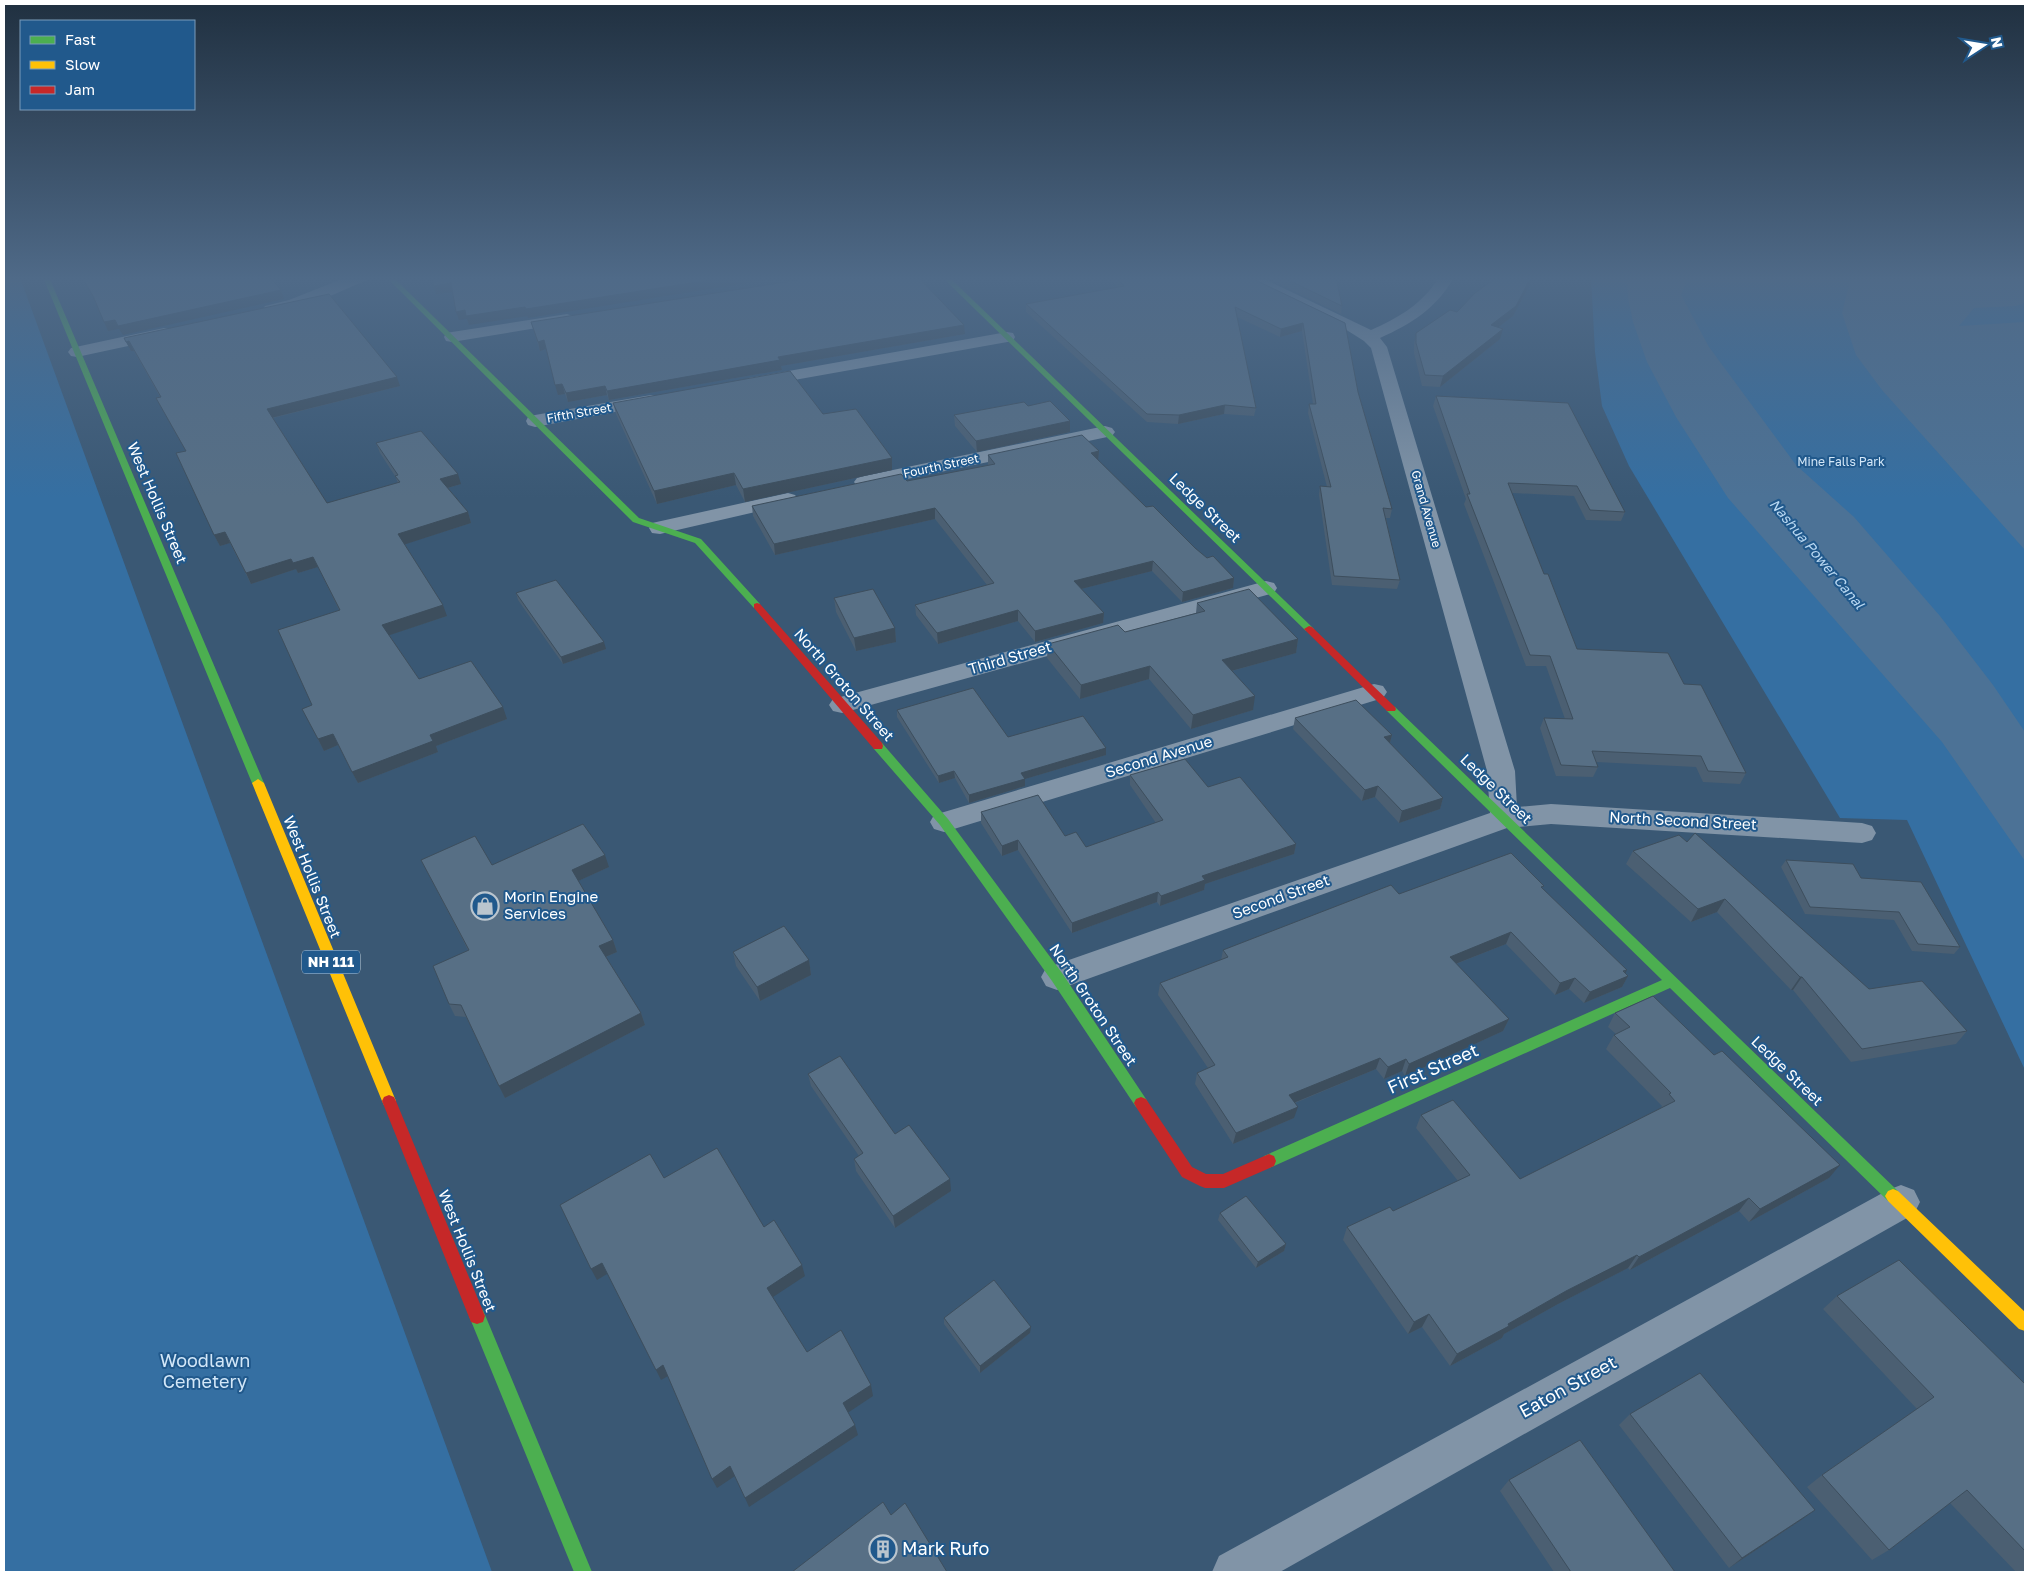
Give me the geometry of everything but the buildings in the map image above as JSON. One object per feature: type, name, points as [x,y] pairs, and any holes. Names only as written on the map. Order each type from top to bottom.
[{"type":"street","points":[[77,352],[84,351]]},
{"type":"street","name":"North Groton Street","points":[[465,351],[636,520],[698,542],[709,552],[944,822],[1057,977],[1187,1172],[1205,1181]]},
{"type":"street","points":[[741,384],[930,351]]},
{"type":"street","name":"Ledge Street","points":[[1021,351],[2025,1323]]},
{"type":"street","name":"Grand Avenue","points":[[1380,351],[1501,771],[1504,818]]},
{"type":"street","name":"West Hollis Street","points":[[77,352],[188,614],[583,1572]]},
{"type":"street","name":"Fifth Street","points":[[535,421],[665,398]]},
{"type":"street","name":"Fourth Street","points":[[848,486],[1105,432]]},
{"type":"street","points":[[660,528],[810,494]]},
{"type":"street","name":"Third Street","points":[[842,705],[1266,588]]},
{"type":"street","name":"Second Avenue","points":[[944,822],[1374,692]]},
{"type":"street","name":"North Second Street","points":[[1504,818],[1551,814],[1862,833]]},
{"type":"street","name":"Second Street","points":[[1057,977],[1504,818]]},
{"type":"street","name":"First Street","points":[[1205,1181],[1224,1180],[1673,981]]},
{"type":"street","name":"Eaton Street","points":[[1235,1572],[1901,1202]]},
{"type":"green space","name":"Woodlawn Cemetery","points":[[4,351],[47,351],[492,1572],[4,1572]]},
{"type":"green space","name":"Mine Falls Park","points":[[2025,351],[2025,1070],[1907,820],[1840,818],[1629,466],[1602,406],[1595,352]]},
{"type":"water","name":"Nashua Power Canal","points":[[1643,351],[1712,351],[1796,465],[1854,517],[1940,616],[1993,685],[2025,732],[2025,861],[1942,742],[1728,498],[1676,417],[1647,362]]},
{"type":"water","points":[[1855,351],[2025,351],[2025,550],[1882,390]]},
{"type":"traffic: fast","points":[[77,351],[258,783]]},
{"type":"traffic: fast","points":[[464,351],[636,520],[698,541],[757,606]]},
{"type":"traffic: fast","points":[[1021,351],[1309,629]]},
{"type":"traffic: fast","points":[[1391,709],[1893,1196]]},
{"type":"traffic: fast","points":[[878,746],[944,822],[1057,977],[1141,1103]]},
{"type":"traffic: fast","points":[[1269,1161],[1673,981]]},
{"type":"traffic: fast","points":[[477,1316],[583,1572]]},
{"type":"traffic: slow","points":[[258,783],[389,1101]]},
{"type":"traffic: slow","points":[[1893,1196],[2025,1323]]},
{"type":"traffic: jam","points":[[757,606],[878,746]]},
{"type":"traffic: jam","points":[[1309,629],[1391,709]]},
{"type":"traffic: jam","points":[[389,1101],[477,1316]]},
{"type":"traffic: jam","points":[[1141,1103],[1187,1172],[1205,1181],[1224,1181],[1269,1161]]},
{"type":"place","name":"Morin Engine Services","points":[[485,906]]},
{"type":"place","name":"Mark Rufo","points":[[883,1549]]}]
